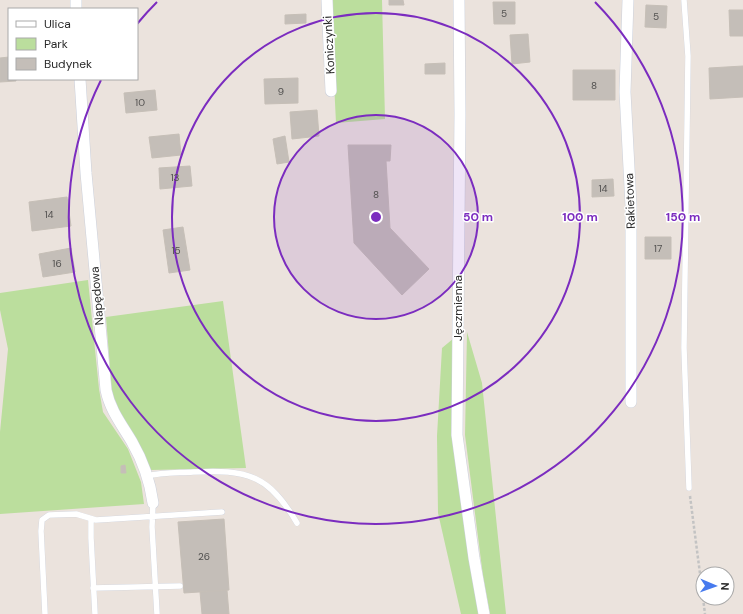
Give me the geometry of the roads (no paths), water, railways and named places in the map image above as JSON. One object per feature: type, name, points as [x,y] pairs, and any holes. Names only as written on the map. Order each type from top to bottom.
[{"type":"street","name":"Koniczynki","points":[[327,0],[331,91]]},
{"type":"street","name":"Jęczmienna","points":[[458,0],[460,114],[457,435],[474,558],[484,614]]},
{"type":"street","name":"Rakietowa","points":[[628,0],[625,92],[631,206],[630,402]]},
{"type":"street","name":"Napędowa","points":[[80,80],[86,173],[106,390],[112,409],[133,444],[147,476],[151,486],[153,503]]},
{"type":"lane","points":[[684,0],[688,56],[684,348],[689,488]]},
{"type":"lane","points":[[147,476],[203,471],[236,472],[251,476],[260,480],[279,497],[298,523]]},
{"type":"lane","points":[[153,503],[152,527],[157,614]]},
{"type":"lane","points":[[45,614],[40,531],[42,520],[50,515],[76,514],[91,519],[222,512]]},
{"type":"lane","points":[[91,519],[90,538],[95,614]]},
{"type":"lane","points":[[93,588],[180,586]]}]
